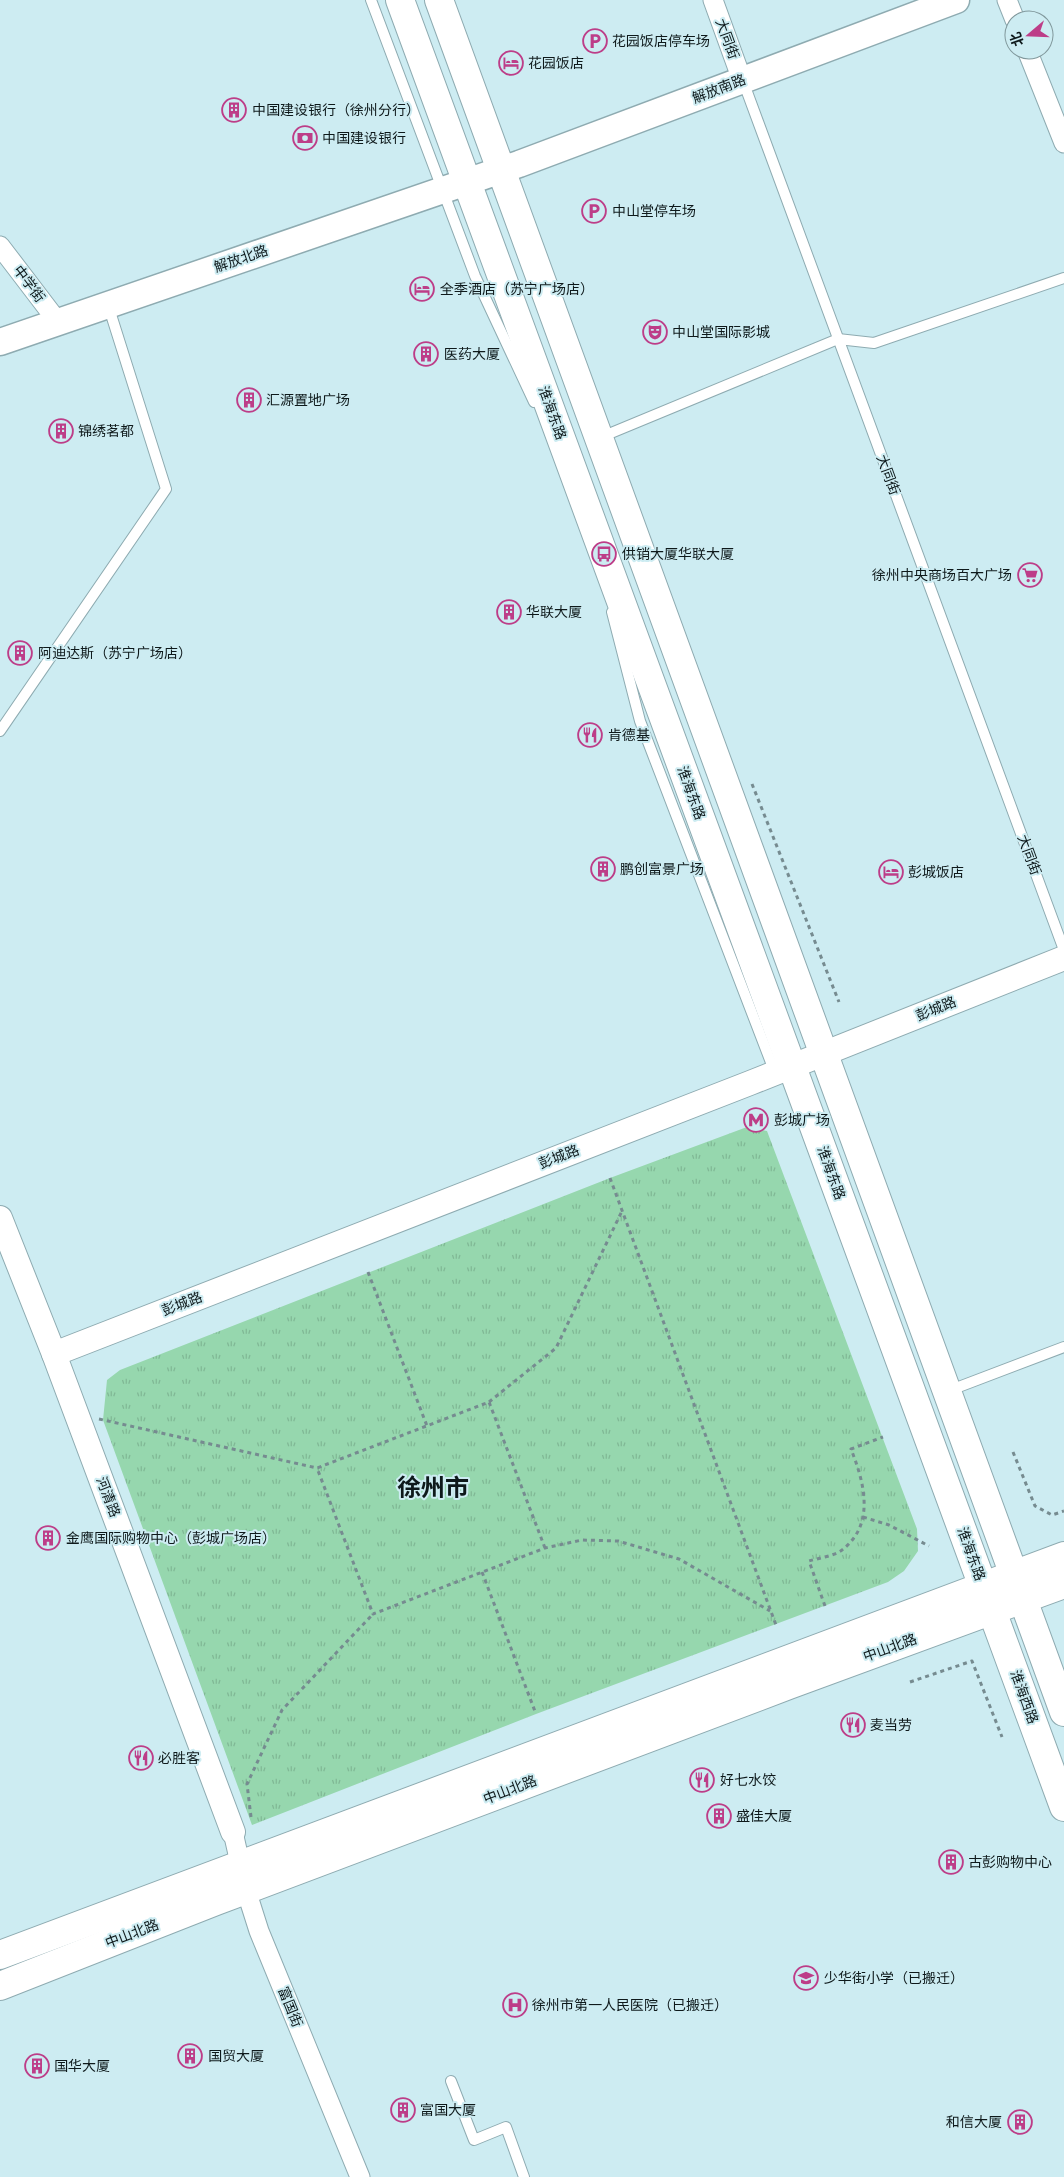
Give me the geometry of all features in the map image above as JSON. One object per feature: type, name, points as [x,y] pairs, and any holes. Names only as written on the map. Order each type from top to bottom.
[{"type":"main road","name":"淮海东路","points":[[400,0],[473,180],[784,1070],[987,1599]]},
{"type":"main road","name":"淮海东路","points":[[439,0],[473,180],[596,432],[1018,1587]]},
{"type":"main road","name":"解放南路","points":[[473,180],[956,0]]},
{"type":"main road","name":"解放北路","points":[[0,342],[473,180]]},
{"type":"main road","points":[[1018,1587],[1064,1556]]},
{"type":"main road","points":[[1018,1587],[1064,1584]]},
{"type":"main road","name":"中山北路","points":[[0,1954],[240,1864],[1018,1587]]},
{"type":"main road","points":[[1018,1587],[1064,1712]]},
{"type":"main road","name":"中山北路","points":[[0,1986],[246,1890],[789,1684],[987,1599]]},
{"type":"main road","name":"淮海西路","points":[[987,1599],[1064,1808]]},
{"type":"street","name":"大同街","points":[[713,0],[742,80]]},
{"type":"street","points":[[1031,60],[1064,143]]},
{"type":"street","name":"中学街","points":[[0,246],[58,322]]},
{"type":"street","name":"彭城路","points":[[54,1354],[784,1070],[1064,958]]},
{"type":"street","name":"河清路","points":[[0,1218],[243,1829]]},
{"type":"street","name":"富国街","points":[[243,1829],[240,1864],[258,1931],[360,2177]]},
{"type":"lane","points":[[371,0],[473,180],[475,276],[539,412],[608,600],[640,721],[784,1070]]},
{"type":"lane","name":"大同街","points":[[742,80],[1064,950]]},
{"type":"lane","points":[[596,432],[611,433],[838,339],[874,343],[1064,278]]},
{"type":"lane","points":[[0,731],[166,489],[108,305]]},
{"type":"lane","points":[[947,1392],[1064,1348]]},
{"type":"lane","points":[[450,2081],[474,2140],[506,2127],[524,2177]]},
{"type":"path","points":[[610,1178],[776,1625]]},
{"type":"path","points":[[79,1420],[93,1417],[317,1468],[490,1402],[556,1348],[622,1210]]},
{"type":"path","points":[[368,1272],[427,1426]]},
{"type":"path","points":[[490,1402],[545,1548]]},
{"type":"path","points":[[825,1606],[809,1562],[841,1551],[853,1539],[863,1517],[865,1500],[851,1449],[883,1437]]},
{"type":"path","points":[[1013,1452],[1035,1506],[1052,1514],[1064,1511]]},
{"type":"path","points":[[317,1468],[373,1614]]},
{"type":"path","points":[[863,1517],[889,1524],[929,1546]]},
{"type":"path","points":[[243,1829],[247,1784],[282,1710],[373,1614],[545,1548],[582,1540],[618,1541],[679,1559],[770,1611]]},
{"type":"path","points":[[482,1572],[536,1714]]},
{"type":"path","points":[[910,1682],[972,1661],[1002,1737]]},
{"type":"green space","name":"彭城广场","points":[[747,1127],[767,1131],[917,1529],[918,1551],[904,1571],[888,1582],[536,1714],[252,1825],[103,1420],[107,1380],[120,1370],[610,1178]]},
{"type":"place","name":"花园饭店停车场","points":[[595,41]]},
{"type":"place","name":"花园饭店","points":[[511,63]]},
{"type":"place","name":"中国建设银行（徐州分行）","points":[[234,110]]},
{"type":"place","name":"中国建设银行","points":[[305,138]]},
{"type":"place","name":"中山堂停车场","points":[[594,211]]},
{"type":"place","name":"全季酒店（苏宁广场店）","points":[[422,289]]},
{"type":"place","name":"中山堂国际影城","points":[[655,332]]},
{"type":"place","name":"医药大厦","points":[[426,354]]},
{"type":"place","name":"汇源置地广场","points":[[249,400]]},
{"type":"place","name":"锦绣茗都","points":[[61,431]]},
{"type":"place","name":"供销大厦华联大厦","points":[[604,554]]},
{"type":"place","name":"徐州中央商场百大广场","points":[[1030,575]]},
{"type":"place","name":"华联大厦","points":[[509,612]]},
{"type":"place","name":"阿迪达斯（苏宁广场店）","points":[[20,653]]},
{"type":"place","name":"肯德基","points":[[590,735]]},
{"type":"place","name":"鹏创富景广场","points":[[603,869]]},
{"type":"place","name":"彭城饭店","points":[[891,872]]},
{"type":"place","name":"彭城广场","points":[[756,1120]]},
{"type":"place","name":"金鹰国际购物中心（彭城广场店）","points":[[48,1538]]},
{"type":"place","name":"麦当劳","points":[[853,1725]]},
{"type":"place","name":"必胜客","points":[[141,1758]]},
{"type":"place","name":"好七水饺","points":[[702,1780]]},
{"type":"place","name":"盛佳大厦","points":[[719,1816]]},
{"type":"place","name":"古彭购物中心","points":[[951,1862]]},
{"type":"place","name":"少华街小学（已搬迁）","points":[[806,1978]]},
{"type":"place","name":"徐州市第一人民医院（已搬迁）","points":[[515,2005]]},
{"type":"place","name":"国贸大厦","points":[[190,2056]]},
{"type":"place","name":"国华大厦","points":[[37,2066]]},
{"type":"place","name":"富国大厦","points":[[403,2110]]},
{"type":"place","name":"和信大厦","points":[[1020,2122]]},
{"type":"district","name":"徐州市","points":[[433,1488]]}]
